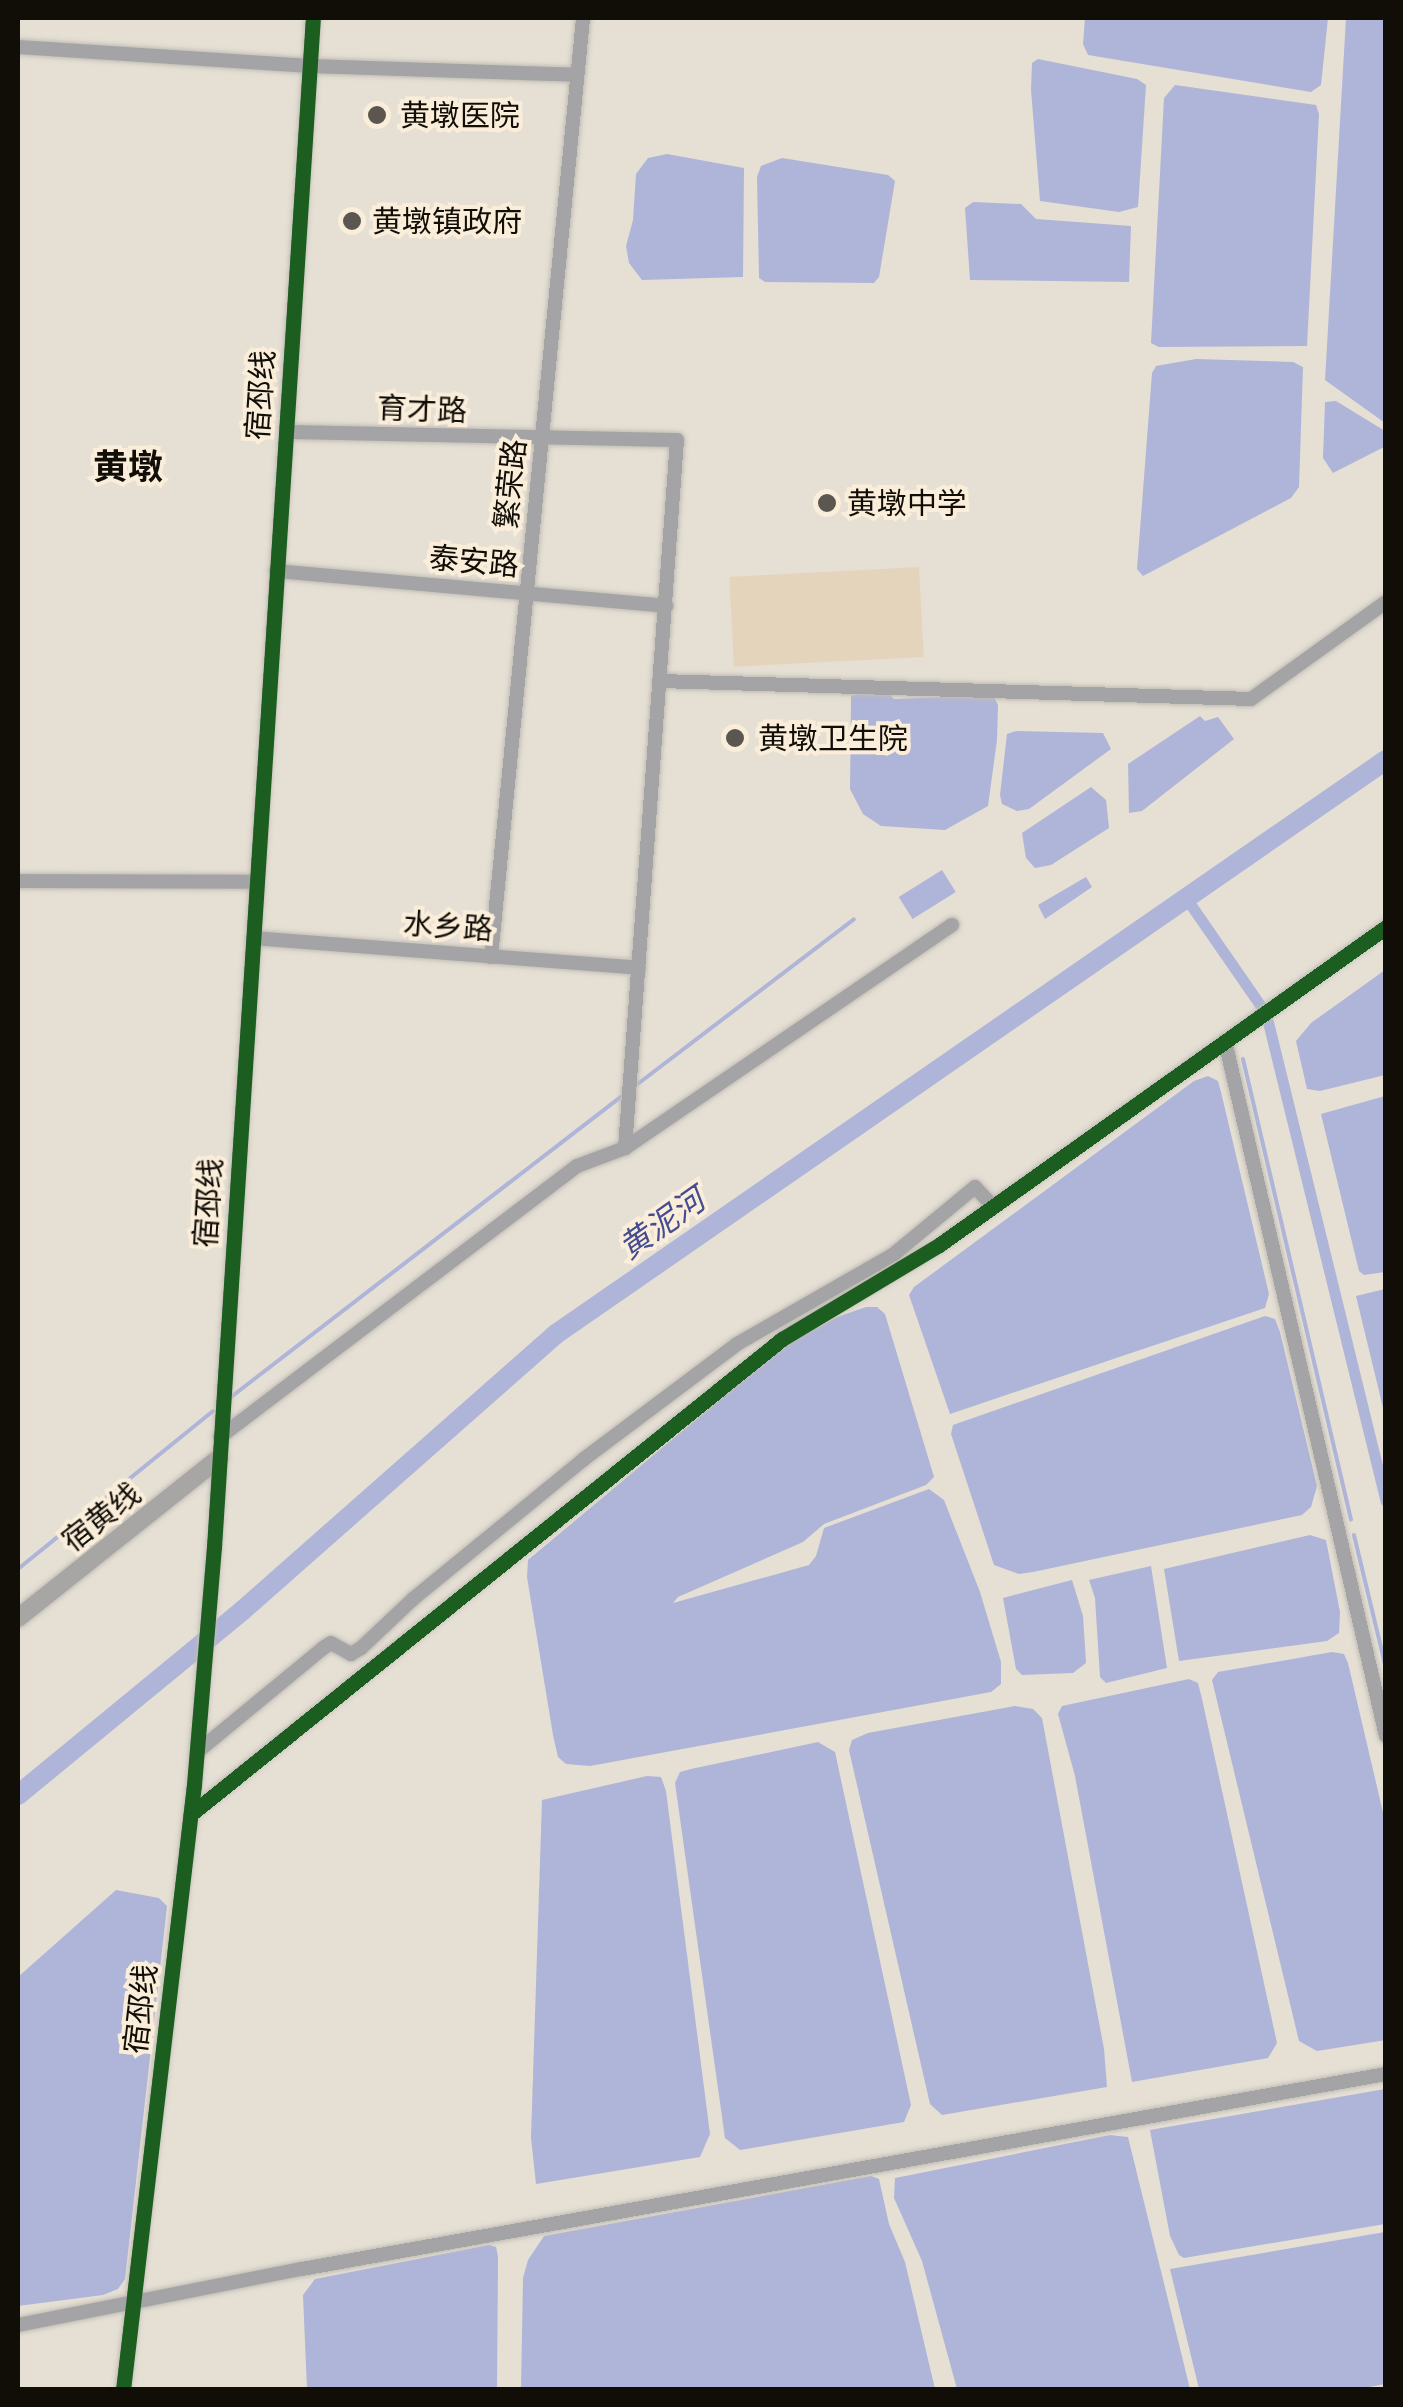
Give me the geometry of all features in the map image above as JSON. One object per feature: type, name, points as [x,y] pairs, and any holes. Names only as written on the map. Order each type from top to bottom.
[{"type":"main road","name":"宿黄线","points":[[18,1618],[218,1458]]},
{"type":"street","name":"宿邳线","points":[[123,2390],[191,1814],[210,1595],[313,18]]},
{"type":"street","name":"繁荣路","points":[[491,957],[583,18]]},
{"type":"street","points":[[18,47],[310,66],[577,75]]},
{"type":"street","name":"育才路","points":[[286,432],[677,440],[666,606]]},
{"type":"street","name":"泰安路","points":[[276,571],[666,606]]},
{"type":"street","points":[[660,681],[1250,699],[1386,602]]},
{"type":"street","points":[[626,1148],[666,606]]},
{"type":"street","points":[[18,882],[256,882]]},
{"type":"street","points":[[220,1437],[577,1166],[626,1148],[952,925]]},
{"type":"street","points":[[191,1814],[782,1339],[905,1268],[1385,927]]},
{"type":"street","name":"水乡路","points":[[252,938],[639,968]]},
{"type":"street","points":[[1225,1041],[1386,1736]]},
{"type":"street","points":[[197,1752],[330,1643],[350,1654],[361,1648],[413,1599],[584,1458],[737,1344],[894,1254],[975,1187],[993,1206]]},
{"type":"street","points":[[894,1254],[905,1268]]},
{"type":"street","points":[[18,2325],[302,2269],[1386,2074]]},
{"type":"shaded area","points":[[919,567],[924,657],[734,667],[729,577]]},
{"type":"water","points":[[1085,18],[1328,18],[1321,85],[1311,92],[1088,55],[1083,44]]},
{"type":"water","points":[[1346,18],[1385,18],[1385,423],[1325,380]]},
{"type":"water","points":[[1038,59],[1137,79],[1146,85],[1138,207],[1119,212],[1040,201],[1031,90],[1032,63]]},
{"type":"water","points":[[1175,85],[1316,105],[1319,114],[1307,346],[1159,347],[1151,343],[1164,98]]},
{"type":"water","points":[[667,154],[744,168],[743,277],[642,280],[629,263],[626,246],[633,220],[636,174],[648,158]]},
{"type":"water","points":[[782,158],[888,175],[895,181],[879,277],[874,283],[765,282],[759,278],[757,177],[761,166]]},
{"type":"water","points":[[973,202],[1021,204],[1036,219],[1131,226],[1129,282],[970,280],[965,208]]},
{"type":"water","points":[[1196,359],[1293,362],[1303,367],[1299,487],[1291,498],[1143,576],[1137,569],[1152,373],[1156,366]]},
{"type":"water","points":[[1336,401],[1385,431],[1386,446],[1333,473],[1323,458],[1325,402]]},
{"type":"water","points":[[887,692],[894,699],[993,695],[998,705],[997,740],[988,806],[945,830],[881,826],[863,814],[850,789],[851,696]]},
{"type":"water","points":[[1200,716],[1205,721],[1218,717],[1234,739],[1142,811],[1129,813],[1128,764]]},
{"type":"water","points":[[1103,733],[1111,749],[1029,809],[1017,811],[1002,804],[1000,795],[1007,734]]},
{"type":"water","points":[[1091,787],[1106,800],[1109,828],[1051,865],[1035,868],[1026,858],[1022,833]]},
{"type":"water","points":[[942,870],[956,892],[913,919],[899,897]]},
{"type":"water","points":[[1086,877],[1092,887],[1045,919],[1038,905]]},
{"type":"water","points":[[1385,970],[1385,1075],[1320,1091],[1307,1089],[1296,1041],[1311,1023]]},
{"type":"water","points":[[1208,1076],[1218,1081],[1221,1092],[1269,1294],[1265,1308],[950,1414],[909,1295],[914,1287],[1194,1081]]},
{"type":"water","points":[[1385,1096],[1385,1272],[1364,1275],[1359,1271],[1321,1114]]},
{"type":"water","points":[[1386,1290],[1385,1416],[1356,1296]]},
{"type":"water","points":[[877,1307],[885,1314],[934,1477],[926,1485],[824,1524],[803,1542],[678,1597],[673,1603],[809,1565],[816,1556],[824,1528],[929,1489],[944,1500],[980,1592],[1001,1662],[1001,1684],[991,1692],[590,1766],[566,1764],[558,1757],[553,1735],[527,1577],[528,1560],[783,1347],[837,1317]]},
{"type":"water","points":[[1265,1316],[1275,1319],[1280,1332],[1317,1486],[1311,1507],[1302,1515],[1033,1572],[1019,1574],[994,1565],[951,1434],[953,1425]]},
{"type":"water","points":[[1310,1535],[1326,1540],[1340,1612],[1339,1633],[1327,1641],[1179,1661],[1164,1569]]},
{"type":"water","points":[[1151,1566],[1167,1668],[1106,1683],[1100,1677],[1095,1598],[1089,1580]]},
{"type":"water","points":[[1072,1580],[1083,1616],[1086,1663],[1073,1673],[1022,1675],[1016,1669],[1003,1598]]},
{"type":"water","points":[[1332,1652],[1344,1654],[1348,1663],[1385,1821],[1386,2040],[1317,2051],[1299,2041],[1212,1680],[1218,1672]]},
{"type":"water","points":[[1189,1679],[1198,1683],[1202,1699],[1277,2043],[1268,2058],[1132,2082],[1075,1776],[1058,1714],[1062,1706]]},
{"type":"water","points":[[1015,1706],[1033,1709],[1042,1718],[1104,2049],[1107,2087],[942,2115],[930,2104],[849,1750],[852,1740],[868,1733]]},
{"type":"water","points":[[818,1742],[835,1752],[911,2105],[904,2122],[740,2150],[725,2138],[675,1783],[680,1772]]},
{"type":"water","points":[[647,1776],[661,1777],[666,1791],[710,2134],[700,2157],[536,2184],[531,2138],[542,1800]]},
{"type":"water","points":[[116,1890],[159,1898],[167,1906],[125,2279],[118,2289],[103,2295],[18,2306],[18,1977]]},
{"type":"water","points":[[1385,2089],[1385,2224],[1184,2258],[1179,2255],[1170,2236],[1150,2130]]},
{"type":"water","points":[[1110,2135],[1128,2137],[1190,2389],[957,2389],[922,2261],[894,2198],[895,2178]]},
{"type":"water","points":[[871,2176],[879,2179],[889,2224],[905,2262],[935,2389],[521,2389],[523,2278],[528,2260],[544,2236]]},
{"type":"water","points":[[1385,2232],[1385,2384],[1353,2390],[1199,2389],[1170,2269]]},
{"type":"water","points":[[489,2245],[496,2247],[498,2256],[497,2389],[307,2389],[303,2295],[315,2279]]},
{"type":"waterway","name":"黄泥河","points":[[18,1795],[243,1610],[556,1334],[1386,760]]},
{"type":"waterway","points":[[1186,898],[1260,1005]]},
{"type":"waterway","points":[[639,1083],[854,919]]},
{"type":"waterway","points":[[1268,1022],[1386,1501]]},
{"type":"waterway","points":[[1243,1059],[1351,1520]]},
{"type":"waterway","points":[[231,1397],[621,1097]]},
{"type":"waterway","points":[[18,1569],[213,1411]]},
{"type":"waterway","points":[[1354,1535],[1386,1668]]},
{"type":"cycle path","points":[[123,2390],[194,1785],[214,1547],[313,18]]},
{"type":"cycle path","points":[[191,1814],[782,1339],[939,1245],[1386,927]]},
{"type":"place","name":"黄墩医院","points":[[377,115]]},
{"type":"place","name":"黄墩镇政府","points":[[352,221]]},
{"type":"place","name":"黄墩中学","points":[[827,503]]},
{"type":"place","name":"黄墩卫生院","points":[[735,738]]},
{"type":"district","name":"黄墩","points":[[128,466]]}]
